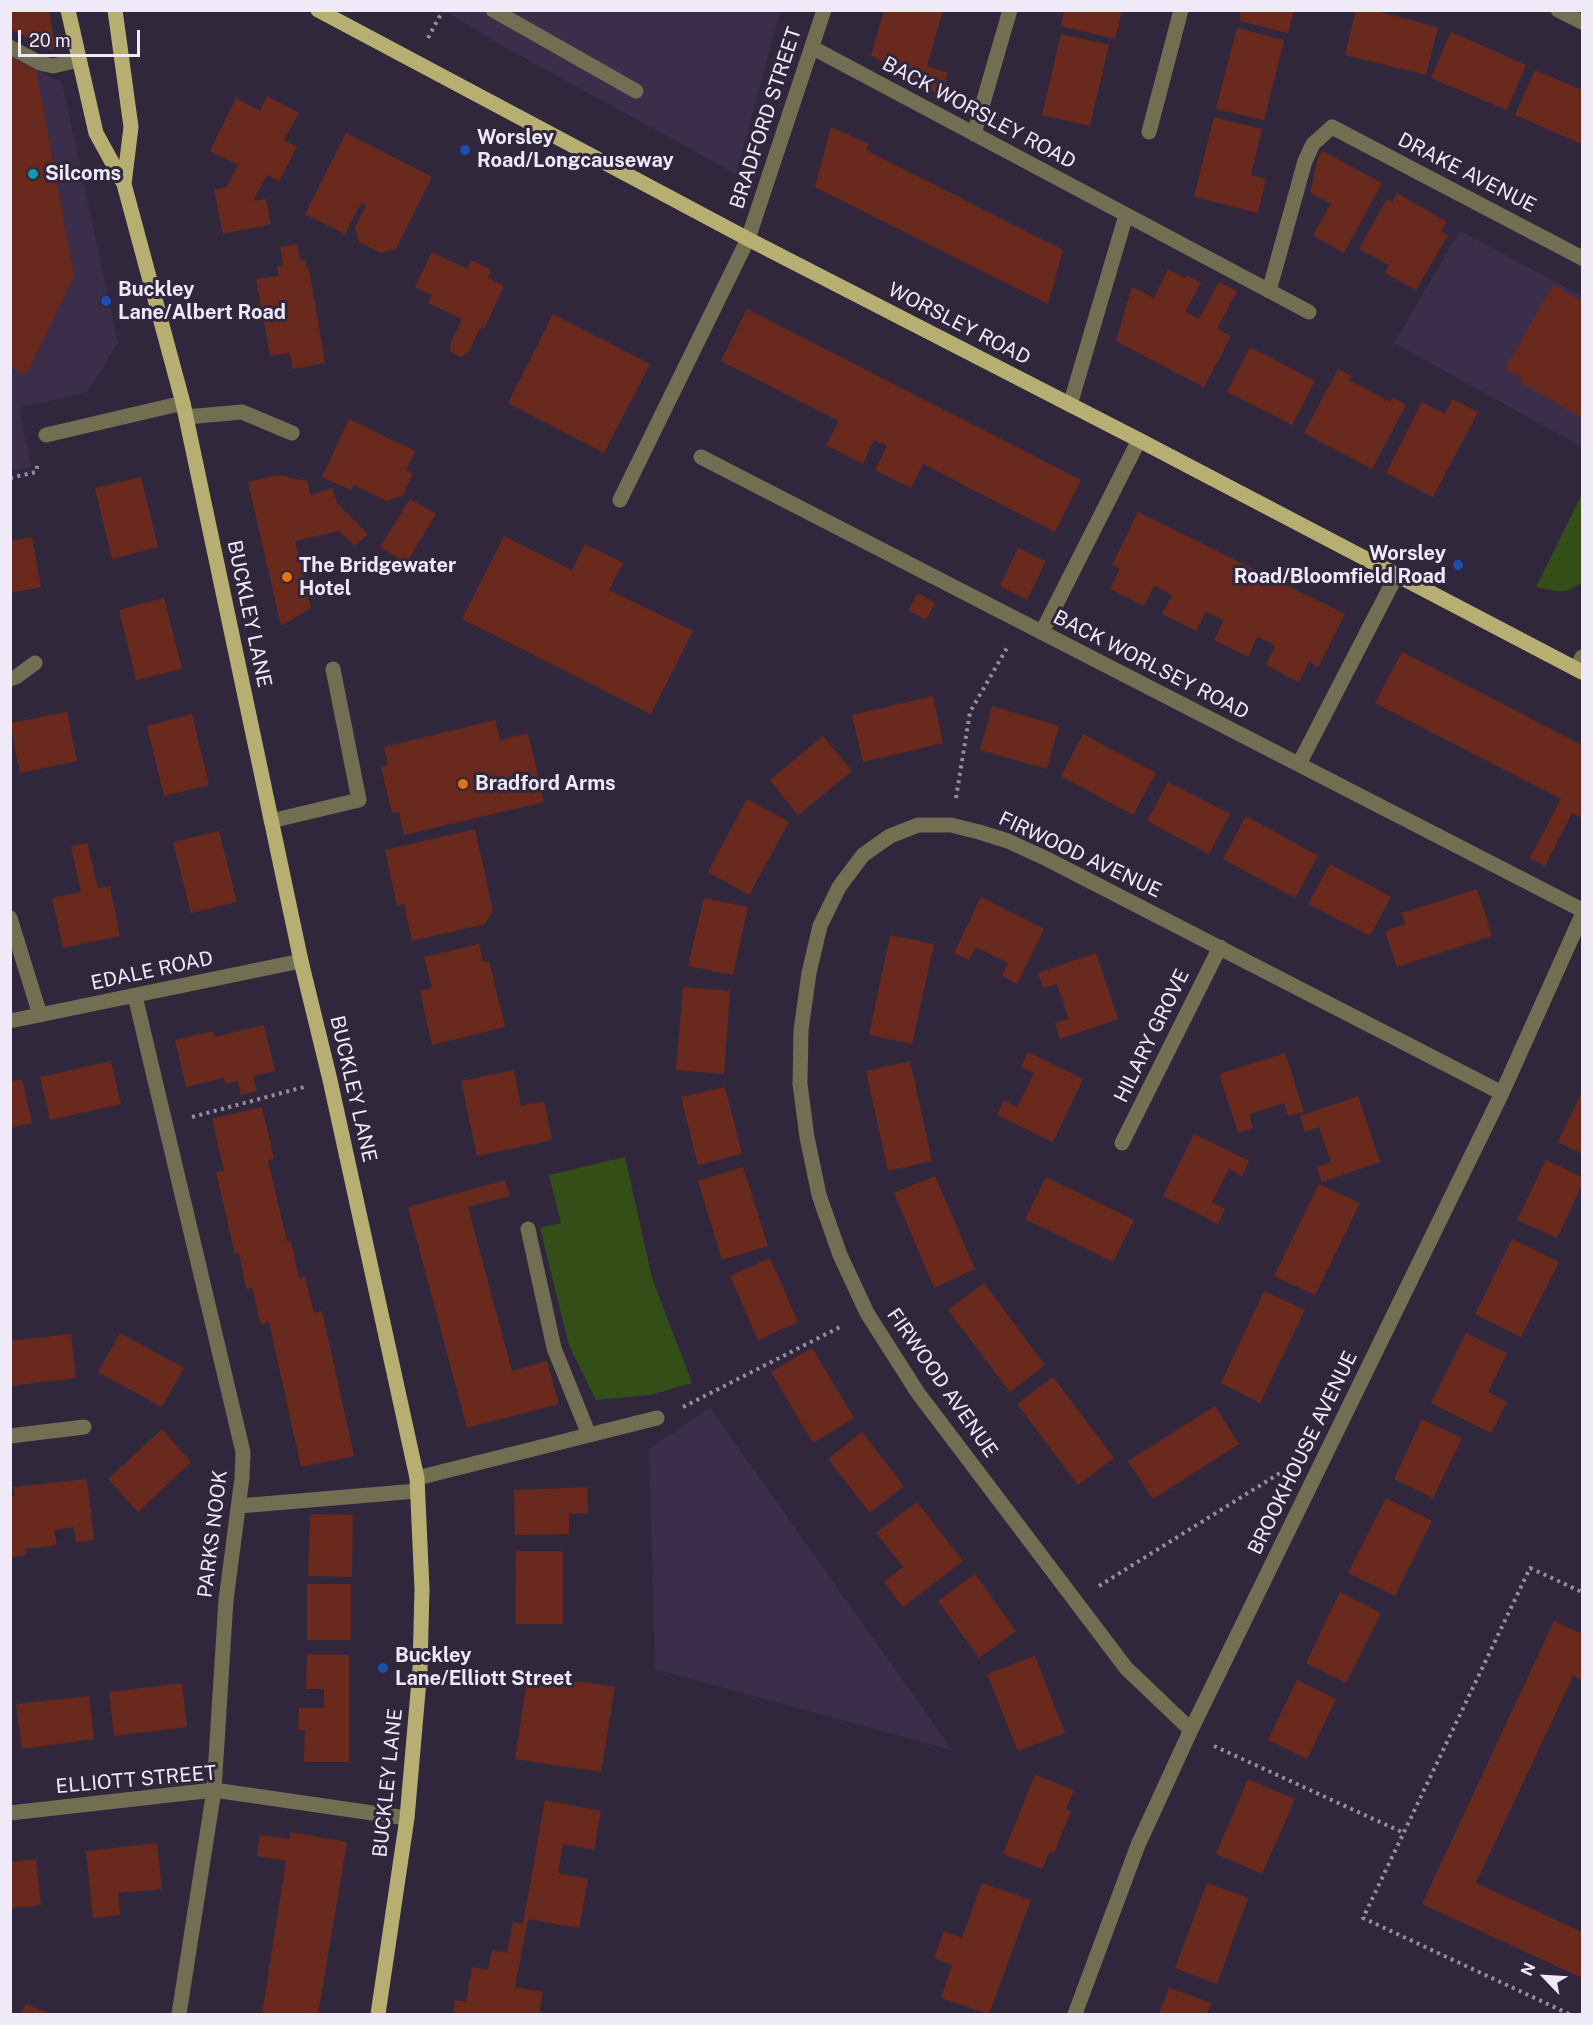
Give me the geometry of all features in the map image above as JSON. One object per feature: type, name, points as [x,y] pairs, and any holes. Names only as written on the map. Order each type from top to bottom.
[{"type":"main road","name":"BUCKLEY LANE","points":[[68,10],[96,133],[124,184],[184,410],[301,961],[410,1438],[417,1485],[422,1589],[420,1669],[407,1818],[378,2014]]},
{"type":"main road","name":"BUCKLEY LANE","points":[[115,10],[131,127],[124,184]]},
{"type":"main road","name":"WORSLEY ROAD","points":[[318,10],[748,239],[1139,440],[1396,576],[1580,666]]},
{"type":"street","points":[[493,10],[636,91]]},
{"type":"street","name":"BRADFORD STREET","points":[[620,500],[748,239],[824,10]]},
{"type":"street","points":[[974,134],[1010,10]]},
{"type":"street","points":[[1149,132],[1181,10]]},
{"type":"street","points":[[1558,10],[1582,22]]},
{"type":"street","points":[[10,47],[40,63],[53,66],[80,60]]},
{"type":"street","name":"BACK WORSLEY ROAD","points":[[813,48],[1309,312]]},
{"type":"street","name":"DRAKE AVENUE","points":[[1269,291],[1305,161],[1313,144],[1332,127],[1582,258]]},
{"type":"street","points":[[1070,405],[1126,215]]},
{"type":"street","points":[[46,435],[184,410],[242,412],[292,433]]},
{"type":"street","points":[[1042,632],[1139,440]]},
{"type":"street","name":"BACK WORLSEY ROAD","points":[[701,457],[1582,910]]},
{"type":"street","points":[[1299,764],[1396,576]]},
{"type":"street","points":[[10,679],[35,663]]},
{"type":"street","points":[[271,821],[359,800],[333,669]]},
{"type":"street","name":"FIRWOOD AVENUE","points":[[1190,1732],[1126,1668],[918,1393],[867,1312],[840,1255],[819,1195],[807,1137],[800,1084],[801,1030],[809,973],[820,926],[838,887],[863,855],[890,836],[918,825],[951,825],[1008,841],[1038,854],[1502,1093]]},
{"type":"street","name":"BROOKHOUSE AVENUE","points":[[1075,2014],[1138,1845],[1190,1732],[1502,1093],[1582,915]]},
{"type":"street","points":[[10,918],[40,1015]]},
{"type":"street","name":"HILARY GROVE","points":[[1122,1143],[1220,947]]},
{"type":"street","name":"EDALE ROAD","points":[[10,1021],[301,961]]},
{"type":"street","name":"PARKS NOOK","points":[[135,996],[243,1452],[239,1506],[226,1600],[214,1790],[179,2014]]},
{"type":"street","points":[[528,1229],[554,1348],[589,1436]]},
{"type":"street","points":[[239,1506],[417,1485],[657,1418]]},
{"type":"street","points":[[10,1436],[84,1428]]},
{"type":"street","name":"ELLIOTT STREET","points":[[10,1813],[214,1790],[407,1818]]},
{"type":"path","points":[[951,825],[970,712],[1021,622]]},
{"type":"path","points":[[165,1124],[330,1080]]},
{"type":"path","points":[[657,1418],[867,1312]]},
{"type":"path","points":[[1075,1601],[1280,1473],[1310,1487]]},
{"type":"path","points":[[1569,2014],[1364,1918],[1530,1568],[1582,1592]]},
{"type":"path","points":[[1190,1732],[1404,1833]]},
{"type":"shaded area","points":[[446,11],[780,11],[736,174],[501,45]]},
{"type":"shaded area","points":[[10,55],[62,83],[118,343],[87,392],[19,408],[31,467],[11,471]]},
{"type":"shaded area","points":[[1460,231],[1582,296],[1582,447],[1394,343]]},
{"type":"shaded area","points":[[710,1408],[952,1750],[655,1669],[649,1449]]},
{"type":"green space","points":[[1582,494],[1582,583],[1566,591],[1536,587]]},
{"type":"green space","points":[[625,1157],[652,1278],[692,1383],[650,1395],[596,1400],[569,1345],[540,1228],[561,1223],[549,1175]]},
{"type":"building","points":[[10,10],[49,10],[55,47],[52,50],[10,29]]},
{"type":"building","points":[[884,10],[943,10],[927,66],[948,73],[941,96],[871,55]]},
{"type":"building","points":[[1064,10],[1122,10],[1115,39],[1061,26]]},
{"type":"building","points":[[1241,10],[1294,10],[1288,33],[1239,21]]},
{"type":"building","points":[[1356,10],[1372,10],[1438,27],[1426,75],[1345,55]]},
{"type":"building","points":[[1237,28],[1284,40],[1264,120],[1216,109]]},
{"type":"building","points":[[1451,32],[1526,65],[1507,110],[1431,78]]},
{"type":"building","points":[[1061,34],[1109,45],[1090,126],[1042,115]]},
{"type":"building","name":"Silcoms","points":[[10,57],[36,70],[74,277],[26,375],[10,367]]},
{"type":"building","points":[[1535,70],[1582,90],[1582,144],[1515,115]]},
{"type":"building","points":[[267,96],[299,113],[284,140],[297,147],[279,181],[267,175],[253,201],[266,199],[271,224],[223,234],[214,190],[227,187],[238,165],[210,151],[236,98],[260,111]]},
{"type":"building","points":[[1214,117],[1262,129],[1251,175],[1266,179],[1258,213],[1194,197]]},
{"type":"building","points":[[831,127],[869,144],[866,150],[1063,250],[1048,304],[815,187]]},
{"type":"building","points":[[346,133],[432,177],[396,249],[381,253],[359,242],[355,227],[366,206],[361,203],[345,234],[305,214]]},
{"type":"building","points":[[1322,151],[1382,183],[1344,253],[1313,235],[1331,204],[1310,193],[1318,158]]},
{"type":"building","points":[[1397,193],[1447,222],[1441,231],[1448,235],[1416,290],[1385,273],[1389,265],[1359,249],[1387,199],[1393,202]]},
{"type":"building","points":[[297,244],[300,260],[305,259],[307,269],[309,269],[325,363],[293,369],[290,353],[270,356],[256,279],[279,276],[277,266],[283,265],[280,247]]},
{"type":"building","points":[[432,252],[467,269],[471,260],[491,270],[488,278],[504,286],[484,329],[480,328],[469,351],[461,357],[451,352],[450,348],[462,319],[428,303],[432,295],[415,287]]},
{"type":"building","points":[[1168,269],[1185,278],[1187,275],[1201,283],[1185,312],[1199,319],[1219,282],[1237,291],[1217,329],[1231,336],[1204,387],[1116,341],[1132,287],[1154,298]]},
{"type":"building","points":[[1553,285],[1582,301],[1582,418],[1520,382],[1522,378],[1505,369]]},
{"type":"building","points":[[747,309],[1081,480],[1055,532],[923,464],[911,488],[875,470],[887,446],[874,440],[863,464],[826,445],[839,421],[721,361]]},
{"type":"building","points":[[553,314],[650,364],[604,453],[508,403]]},
{"type":"building","points":[[1250,347],[1315,381],[1292,425],[1227,392]]},
{"type":"building","points":[[1338,369],[1352,376],[1349,380],[1390,402],[1392,397],[1406,405],[1372,469],[1304,433]]},
{"type":"building","points":[[1452,399],[1478,412],[1433,497],[1386,473],[1422,402],[1445,414]]},
{"type":"building","points":[[349,419],[415,451],[406,470],[413,474],[403,495],[387,501],[354,485],[351,490],[322,477]]},
{"type":"building","name":"The Bridgewater Hotel","points":[[278,475],[307,481],[311,495],[332,488],[337,503],[368,534],[355,546],[339,531],[295,541],[311,608],[281,626],[248,482]]},
{"type":"building","points":[[141,477],[158,547],[112,559],[95,488]]},
{"type":"building","points":[[410,499],[436,514],[406,563],[380,547]]},
{"type":"building","points":[[1138,512],[1345,614],[1318,667],[1309,662],[1299,682],[1266,665],[1275,646],[1267,641],[1257,637],[1248,657],[1214,640],[1224,620],[1206,612],[1196,631],[1162,614],[1172,595],[1163,590],[1154,586],[1144,606],[1110,589],[1120,569],[1112,565]]},
{"type":"building","points":[[504,536],[572,570],[585,544],[623,563],[609,590],[693,631],[651,714],[462,619]]},
{"type":"building","points":[[32,537],[41,587],[10,593],[10,541]]},
{"type":"building","points":[[1018,548],[1046,561],[1027,600],[1000,586]]},
{"type":"building","points":[[918,593],[935,603],[926,620],[908,610]]},
{"type":"building","points":[[164,598],[182,669],[136,680],[119,610]]},
{"type":"building","points":[[1402,652],[1582,745],[1582,818],[1572,813],[1545,866],[1530,858],[1561,799],[1375,703]]},
{"type":"building","points":[[933,696],[943,743],[863,762],[852,715]]},
{"type":"building","points":[[992,706],[1059,726],[1047,769],[980,750]]},
{"type":"building","points":[[67,712],[77,761],[20,773],[10,723]]},
{"type":"building","points":[[192,714],[209,785],[164,796],[147,726]]},
{"type":"building","name":"Bradford Arms","points":[[495,720],[500,740],[528,733],[544,802],[404,835],[399,812],[392,813],[381,767],[388,765],[384,747]]},
{"type":"building","points":[[1083,734],[1156,773],[1133,815],[1061,776]]},
{"type":"building","points":[[823,736],[852,771],[798,815],[770,780]]},
{"type":"building","points":[[1168,782],[1230,814],[1209,854],[1147,821]]},
{"type":"building","points":[[747,799],[789,822],[749,895],[708,872]]},
{"type":"building","points":[[1246,816],[1318,856],[1295,898],[1223,859]]},
{"type":"building","points":[[475,829],[493,911],[485,924],[412,941],[404,904],[397,906],[385,850]]},
{"type":"building","points":[[219,831],[237,902],[191,913],[173,842]]},
{"type":"building","points":[[87,843],[98,888],[110,886],[120,936],[63,948],[52,898],[81,892],[71,847]]},
{"type":"building","points":[[1330,864],[1391,897],[1370,936],[1308,904]]},
{"type":"building","points":[[1477,889],[1492,936],[1397,967],[1385,931],[1405,924],[1402,913]]},
{"type":"building","points":[[981,897],[1044,929],[1017,984],[1002,976],[1008,963],[976,947],[969,960],[954,953]]},
{"type":"building","points":[[704,898],[748,907],[733,975],[688,966]]},
{"type":"building","points":[[890,935],[934,944],[912,1044],[869,1035]]},
{"type":"building","points":[[479,944],[483,962],[489,961],[505,1027],[432,1045],[420,991],[432,988],[424,957]]},
{"type":"building","points":[[1096,953],[1118,1019],[1060,1039],[1055,1023],[1069,1019],[1057,984],[1043,988],[1038,973]]},
{"type":"building","points":[[683,987],[730,991],[724,1074],[676,1070]]},
{"type":"building","points":[[264,1025],[275,1071],[253,1076],[257,1091],[241,1095],[238,1081],[226,1084],[224,1078],[186,1087],[175,1040],[213,1031],[214,1037]]},
{"type":"building","points":[[1028,1052],[1083,1079],[1053,1142],[997,1115],[1004,1100],[1017,1107],[1026,1090],[1034,1073],[1021,1067]]},
{"type":"building","points":[[1285,1053],[1304,1112],[1288,1116],[1284,1103],[1249,1114],[1253,1128],[1238,1133],[1219,1074]]},
{"type":"building","points":[[111,1061],[121,1104],[50,1120],[40,1077]]},
{"type":"building","points":[[910,1061],[932,1161],[888,1171],[866,1071]]},
{"type":"building","points":[[514,1070],[521,1106],[544,1101],[552,1140],[477,1156],[461,1081]]},
{"type":"building","points":[[22,1079],[32,1123],[10,1128],[10,1082]]},
{"type":"building","points":[[725,1087],[742,1154],[698,1165],[681,1097]]},
{"type":"building","points":[[1582,1092],[1582,1154],[1558,1142]]},
{"type":"building","points":[[1358,1096],[1380,1162],[1322,1182],[1317,1167],[1331,1162],[1319,1127],[1305,1132],[1300,1116]]},
{"type":"building","points":[[262,1107],[274,1159],[268,1160],[287,1242],[291,1241],[299,1278],[305,1276],[314,1313],[322,1311],[354,1456],[301,1467],[269,1322],[261,1325],[252,1288],[246,1289],[239,1253],[235,1254],[216,1172],[224,1171],[212,1119]]},
{"type":"building","points":[[1194,1134],[1249,1161],[1242,1176],[1229,1169],[1212,1202],[1225,1209],[1218,1224],[1163,1196]]},
{"type":"building","points":[[1546,1160],[1582,1177],[1582,1185],[1557,1238],[1517,1220]]},
{"type":"building","points":[[743,1167],[768,1246],[722,1260],[698,1181]]},
{"type":"building","points":[[935,1176],[975,1269],[934,1288],[894,1193]]},
{"type":"building","points":[[1046,1177],[1134,1220],[1113,1262],[1025,1219]]},
{"type":"building","points":[[505,1180],[510,1196],[468,1207],[512,1371],[547,1361],[559,1404],[467,1428],[408,1207]]},
{"type":"building","points":[[1319,1184],[1360,1203],[1315,1295],[1274,1276]]},
{"type":"building","points":[[1512,1239],[1559,1262],[1521,1337],[1475,1314]]},
{"type":"building","points":[[770,1258],[798,1322],[758,1340],[730,1276]]},
{"type":"building","points":[[984,1283],[1045,1365],[1010,1392],[948,1310]]},
{"type":"building","points":[[1264,1291],[1305,1310],[1260,1403],[1221,1383]]},
{"type":"building","points":[[120,1333],[184,1368],[162,1407],[98,1372]]},
{"type":"building","points":[[1466,1333],[1507,1353],[1488,1392],[1507,1402],[1491,1433],[1431,1403]]},
{"type":"building","points":[[71,1334],[76,1378],[10,1386],[10,1341]]},
{"type":"building","points":[[812,1348],[854,1418],[813,1443],[771,1372]]},
{"type":"building","points":[[1053,1377],[1114,1458],[1078,1485],[1017,1404]]},
{"type":"building","points":[[1215,1406],[1239,1444],[1153,1499],[1128,1461]]},
{"type":"building","points":[[1422,1419],[1462,1438],[1433,1498],[1394,1479]]},
{"type":"building","points":[[162,1429],[191,1462],[138,1512],[108,1479]]},
{"type":"building","points":[[862,1432],[904,1486],[870,1513],[828,1459]]},
{"type":"building","points":[[87,1479],[94,1540],[76,1542],[74,1527],[54,1530],[57,1545],[25,1549],[26,1555],[10,1557],[10,1496],[15,1496],[14,1487]]},
{"type":"building","points":[[587,1487],[588,1513],[569,1514],[569,1534],[515,1535],[514,1490]]},
{"type":"building","points":[[1386,1498],[1432,1521],[1395,1596],[1348,1573]]},
{"type":"building","points":[[917,1502],[963,1561],[903,1607],[884,1582],[903,1567],[876,1533]]},
{"type":"building","points":[[310,1514],[353,1515],[352,1577],[308,1576]]},
{"type":"building","points":[[516,1551],[563,1551],[563,1624],[515,1624]]},
{"type":"building","points":[[975,1574],[1016,1631],[979,1658],[938,1601]]},
{"type":"building","points":[[307,1584],[351,1584],[351,1640],[307,1640]]},
{"type":"building","points":[[1340,1592],[1381,1613],[1346,1683],[1306,1663]]},
{"type":"building","points":[[1554,1621],[1582,1634],[1582,1680],[1573,1676],[1476,1883],[1582,1932],[1582,1978],[1422,1904]]},
{"type":"building","points":[[307,1654],[349,1655],[349,1762],[304,1762],[305,1730],[298,1730],[299,1708],[324,1708],[324,1689],[306,1689]]},
{"type":"building","points":[[1035,1656],[1065,1733],[1018,1751],[987,1674]]},
{"type":"building","points":[[528,1674],[615,1687],[601,1772],[515,1759]]},
{"type":"building","points":[[1297,1680],[1336,1699],[1307,1759],[1268,1740]]},
{"type":"building","points":[[182,1683],[187,1727],[114,1736],[109,1692]]},
{"type":"building","points":[[89,1696],[94,1739],[22,1749],[16,1704]]},
{"type":"building","points":[[1035,1775],[1074,1790],[1066,1809],[1071,1811],[1054,1853],[1050,1851],[1042,1869],[1003,1854]]},
{"type":"building","points":[[1248,1779],[1295,1799],[1262,1874],[1216,1854]]},
{"type":"building","points":[[545,1800],[601,1811],[594,1850],[563,1844],[558,1873],[588,1879],[579,1928],[528,1919],[515,1987],[543,1992],[539,2014],[453,2014],[455,2000],[466,2002],[472,1967],[488,1970],[492,1950],[507,1953],[513,1922],[523,1924]]},
{"type":"building","points":[[290,1832],[347,1842],[318,2014],[262,2014],[286,1861],[257,1856],[260,1835],[289,1839]]},
{"type":"building","points":[[157,1843],[162,1889],[118,1893],[120,1915],[93,1918],[86,1851]]},
{"type":"building","points":[[36,1859],[41,1905],[10,1908],[10,1862]]},
{"type":"building","points":[[982,1883],[1031,1900],[989,2014],[941,1998],[952,1965],[934,1958],[944,1931],[962,1938]]},
{"type":"building","points":[[1207,1883],[1248,1898],[1217,1984],[1175,1968]]},
{"type":"building","points":[[1169,1988],[1211,2003],[1207,2014],[1159,2014]]},
{"type":"building","points":[[26,2004],[51,2014],[21,2014]]},
{"type":"place","name":"Worsley Road/Longcauseway","points":[[465,150]]},
{"type":"place","name":"Silcoms","points":[[33,174]]},
{"type":"place","name":"Buckley Lane/Albert Road","points":[[106,301]]},
{"type":"place","name":"Worsley Road/Bloomfield Road","points":[[1458,565]]},
{"type":"place","name":"The Bridgewater Hotel","points":[[287,577]]},
{"type":"place","name":"Bradford Arms","points":[[463,784]]},
{"type":"place","name":"Buckley Lane/Elliott Street","points":[[383,1668]]}]
